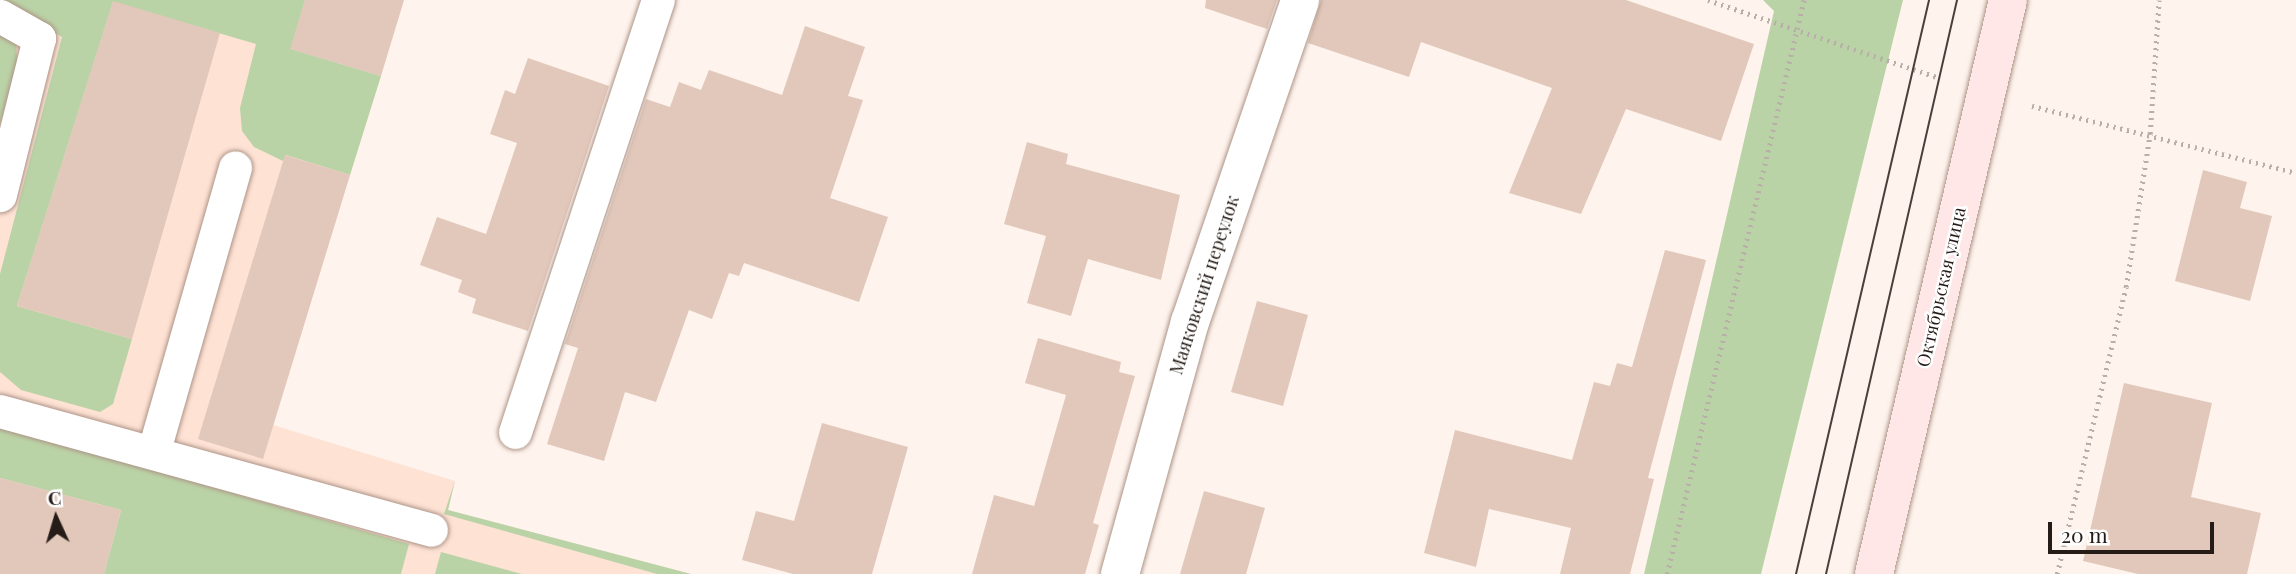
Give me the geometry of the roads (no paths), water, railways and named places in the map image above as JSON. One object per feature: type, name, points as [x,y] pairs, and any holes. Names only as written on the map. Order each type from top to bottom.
[{"type":"main road","name":"Октябрьская улица","points":[[1874,574],[2008,0]]},
{"type":"street","name":"Маяковский переулок","points":[[1120,574],[1190,321],[1300,0]]},
{"type":"lane","points":[[515,432],[658,0]]},
{"type":"lane","points":[[0,16],[39,38],[0,195]]},
{"type":"lane","points":[[154,450],[235,167]]},
{"type":"lane","points":[[0,411],[154,450],[431,530]]},
{"type":"tram line","points":[[1796,574],[1929,0]]},
{"type":"tram line","points":[[1826,574],[1957,0]]}]
